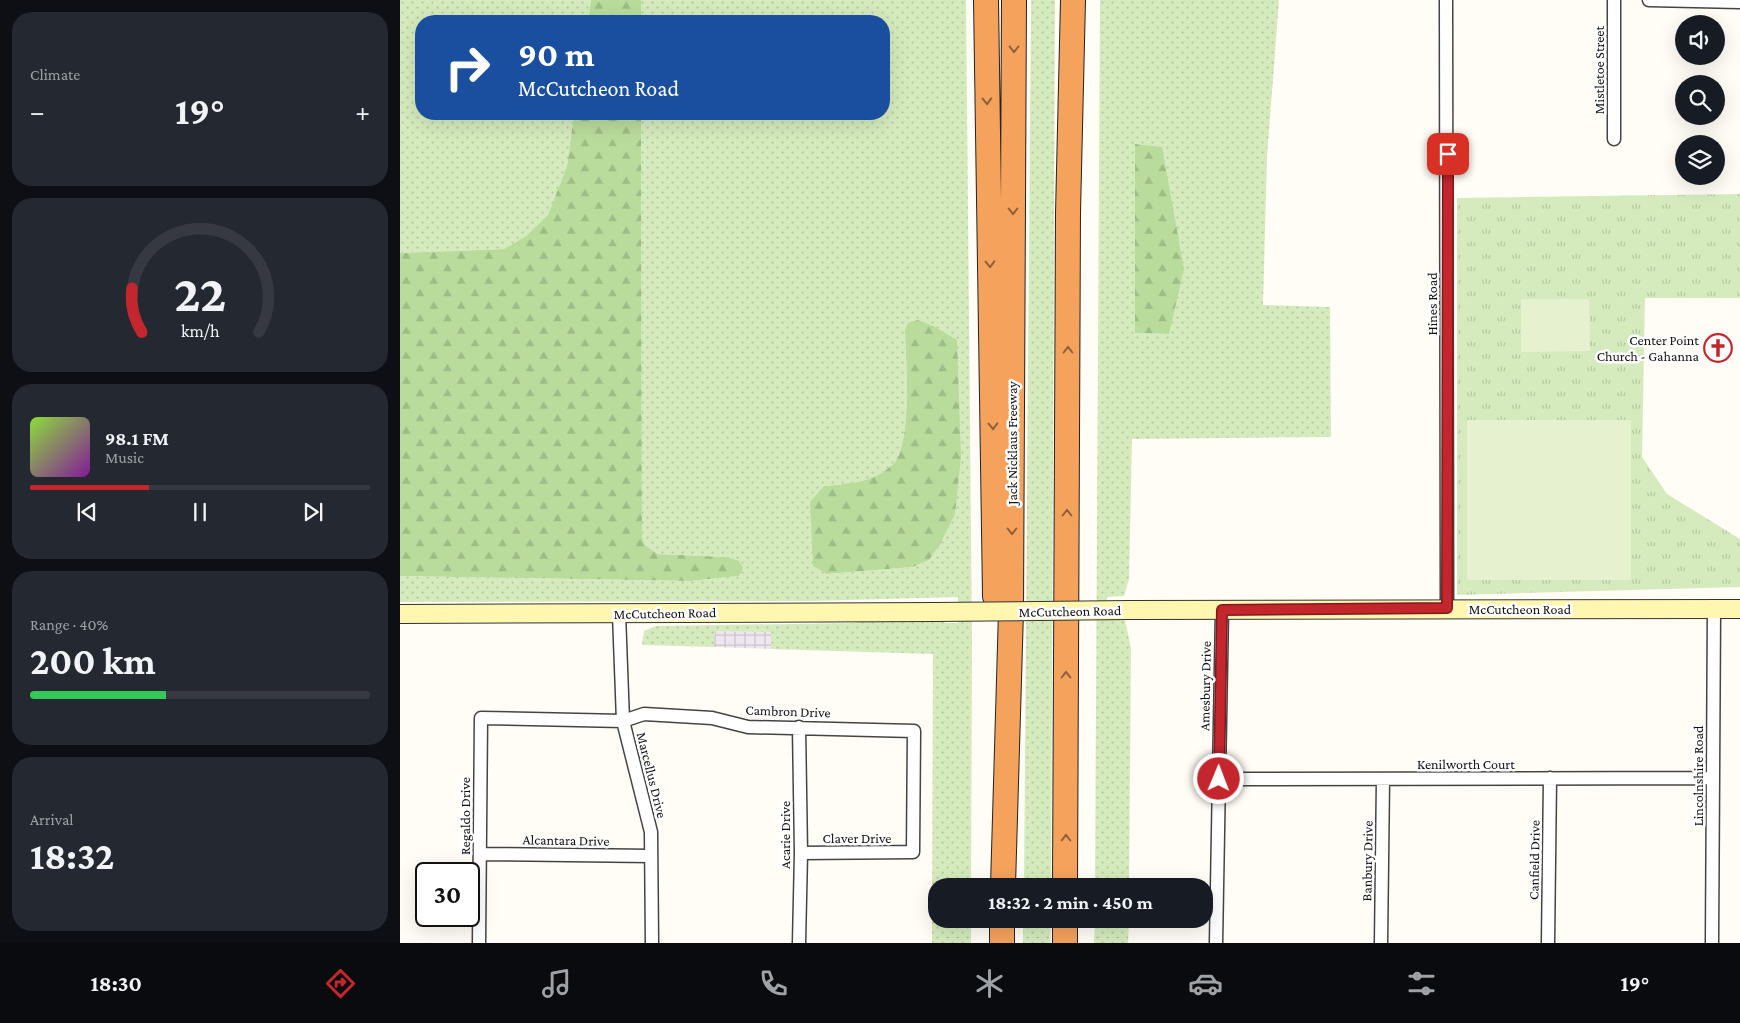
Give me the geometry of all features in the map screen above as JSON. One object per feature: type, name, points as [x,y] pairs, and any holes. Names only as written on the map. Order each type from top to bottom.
[{"type":"highway","points":[[986,0],[995,560],[997,878]]},
{"type":"highway","name":"Jack Nicklaus Freeway","points":[[1003,878],[1011,611],[1014,0]]},
{"type":"highway","points":[[1066,878],[1068,213],[1073,0]]},
{"type":"highway","points":[[998,928],[998,943]]},
{"type":"highway","points":[[1002,928],[1002,943]]},
{"type":"highway","points":[[1065,928],[1065,943]]},
{"type":"main road","name":"McCutcheon Road","points":[[400,614],[1447,608],[1740,609]]},
{"type":"street","name":"Hines Road","points":[[1446,0],[1447,608]]},
{"type":"street","name":"Mistletoe Street","points":[[1614,0],[1614,139]]},
{"type":"street","points":[[1649,0],[1740,2]]},
{"type":"street","name":"Lincolnshire Road","points":[[1712,943],[1714,609]]},
{"type":"street","name":"Amesbury Drive","points":[[1216,943],[1222,610]]},
{"type":"street","name":"Marcellus Drive","points":[[619,614],[623,721],[652,832],[652,943]]},
{"type":"street","name":"Cambron Drive","points":[[481,718],[623,721],[644,714],[712,718],[748,727],[914,730],[913,852]]},
{"type":"street","name":"Regaldo Drive","points":[[479,943],[481,718]]},
{"type":"street","name":"Acarie Drive","points":[[799,727],[801,853],[799,943]]},
{"type":"street","name":"Canfield Drive","points":[[1548,943],[1550,778]]},
{"type":"street","name":"Kenilworth Court","points":[[1219,779],[1713,778]]},
{"type":"street","name":"Banbury Drive","points":[[1381,943],[1383,779]]},
{"type":"street","name":"Claver Drive","points":[[801,853],[913,852]]},
{"type":"street","name":"Alcantara Drive","points":[[480,854],[651,856]]},
{"type":"shaded area","points":[[714,631],[771,632],[771,649],[714,647]]},
{"type":"green space","points":[[400,0],[591,0],[589,15],[415,15],[415,120],[573,120],[567,166],[548,216],[526,236],[504,249],[400,253]]},
{"type":"green space","points":[[591,0],[641,0],[641,15],[589,15]]},
{"type":"green space","points":[[641,0],[966,0],[972,642],[971,878],[932,878],[933,654],[771,649],[771,632],[715,631],[714,647],[642,645],[644,631],[656,626],[942,620],[945,623],[958,623],[958,597],[812,601],[400,602],[400,576],[690,581],[739,576],[727,557],[658,554],[645,545],[642,537],[641,120],[890,120],[890,15],[641,15]],"holes":[[[905,330],[929,560],[913,567],[827,574],[824,486],[872,478],[894,463],[900,450],[904,435],[907,399]]]},
{"type":"green space","points":[[1031,0],[1055,0],[1051,878],[1024,878]]},
{"type":"green space","points":[[1100,0],[1279,0],[1267,157],[1263,305],[1330,307],[1331,437],[1132,439],[1129,579],[1124,596],[1107,597],[1106,620],[1125,620],[1131,648],[1129,878],[1095,878]],"holes":[[[1135,144],[1168,334],[1135,333]]]},
{"type":"green space","points":[[573,120],[641,120],[642,537],[645,545],[658,554],[727,557],[739,561],[743,568],[739,576],[690,581],[400,576],[400,253],[504,249],[526,236],[548,215],[567,166]]},
{"type":"green space","points":[[1135,144],[1162,147],[1184,269],[1169,334],[1135,333]]},
{"type":"green space","points":[[1740,194],[1740,298],[1645,298],[1642,457],[1667,494],[1740,539],[1740,587],[1457,595],[1457,198]]},
{"type":"green space","points":[[1521,299],[1589,299],[1590,351],[1521,352]]},
{"type":"green space","points":[[918,320],[935,327],[957,340],[961,457],[955,514],[940,544],[929,560],[913,567],[827,574],[813,566],[810,502],[824,486],[872,478],[895,462],[904,435],[906,418],[905,330],[908,323]]},
{"type":"green space","points":[[1467,420],[1631,420],[1631,580],[1467,580]]},
{"type":"green space","points":[[932,928],[971,928],[971,943],[932,943]]},
{"type":"green space","points":[[1023,928],[1051,928],[1050,943],[1023,943]]},
{"type":"green space","points":[[1095,928],[1129,928],[1128,943],[1094,943]]},
{"type":"place","name":"Center Point Church - Gahanna","points":[[1718,348]]},
{"type":"route","points":[[1219,779],[1222,610],[1447,608],[1448,154]]}]
